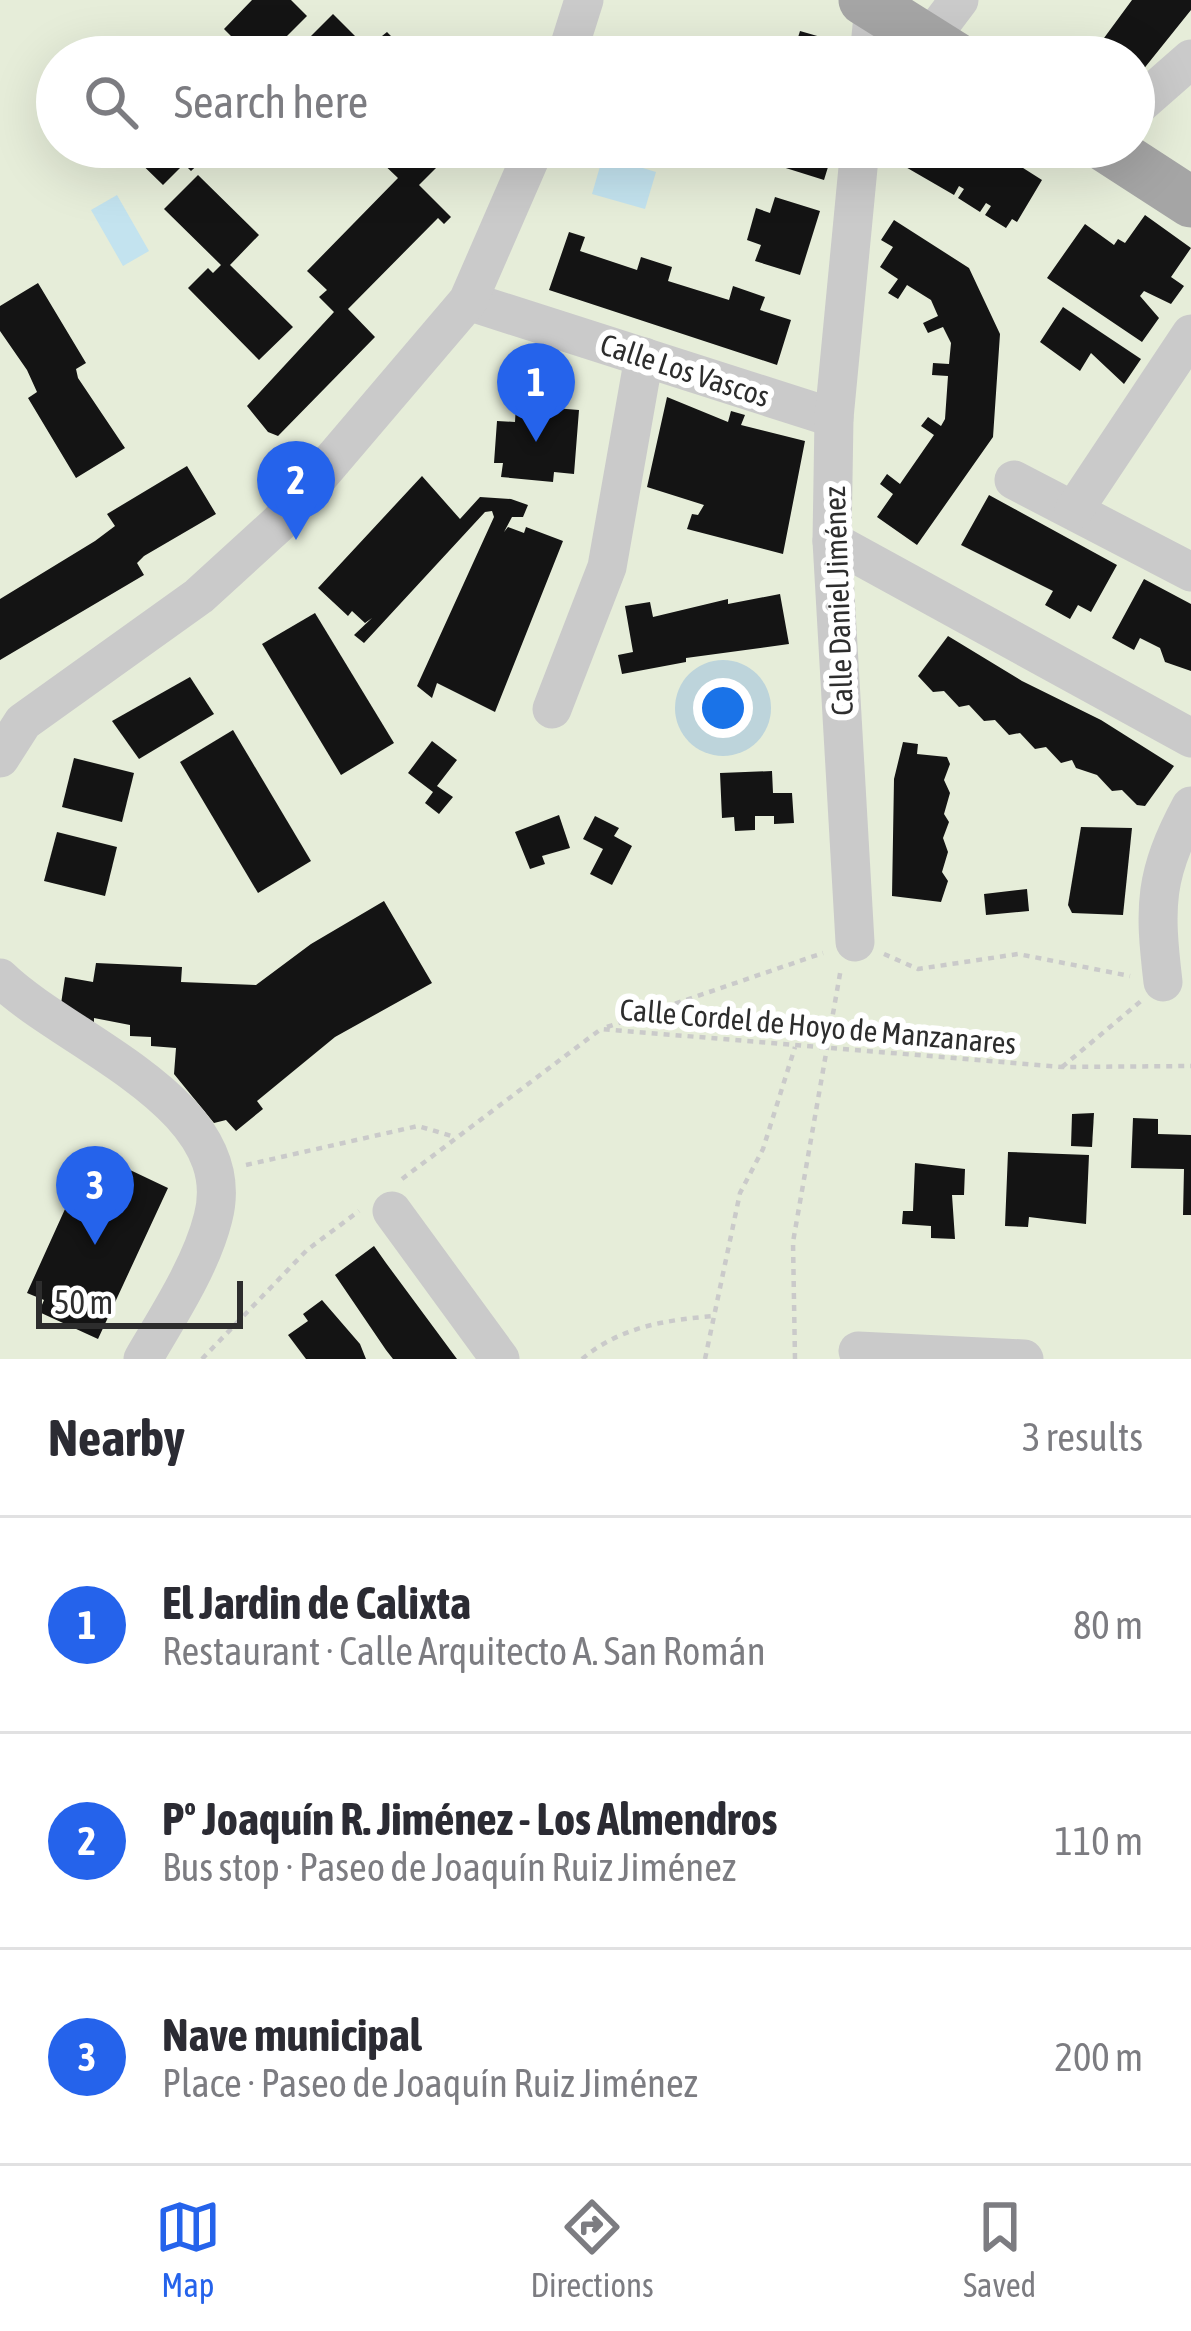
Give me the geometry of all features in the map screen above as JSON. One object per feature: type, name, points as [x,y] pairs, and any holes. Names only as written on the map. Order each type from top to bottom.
[{"type":"main road","points":[[869,3],[921,36]]},
{"type":"main road","points":[[1138,168],[1191,202]]},
{"type":"street","points":[[573,36],[584,0]]},
{"type":"street","points":[[947,36],[959,0]]},
{"type":"street","points":[[869,3],[869,36]]},
{"type":"street","points":[[1155,91],[1191,59]]},
{"type":"street","points":[[0,758],[23,722],[200,596],[279,523],[468,301],[526,168]]},
{"type":"street","name":"Calle Daniel Jiménez","points":[[855,942],[832,541],[834,418],[858,168]]},
{"type":"street","name":"Calle Los Vascos","points":[[468,301],[834,418]]},
{"type":"street","points":[[1074,510],[1191,334]]},
{"type":"street","points":[[552,709],[607,567],[644,357]]},
{"type":"street","points":[[1014,479],[1191,572]]},
{"type":"street","points":[[832,541],[1191,738]]},
{"type":"street","points":[[1163,982],[1156,925],[1162,860],[1191,806]]},
{"type":"street","points":[[0,978],[23,1000],[166,1098],[200,1133],[217,1170],[213,1218],[143,1359]]},
{"type":"street","points":[[385,1200],[500,1359]]},
{"type":"street","points":[[858,1351],[1024,1359]]},
{"type":"path","points":[[795,1359],[793,1242],[835,979],[855,942]]},
{"type":"path","points":[[602,1029],[855,942],[918,969],[1018,954],[1163,982]]},
{"type":"path","points":[[1062,1067],[1163,982]]},
{"type":"path","name":"Calle Cordel de Hoyo de Manzanares","points":[[202,1359],[307,1250],[385,1200],[455,1137],[602,1029],[1062,1067],[1191,1066]]},
{"type":"path","points":[[705,1359],[740,1193],[763,1149],[796,1047]]},
{"type":"path","points":[[217,1170],[418,1126],[455,1137]]},
{"type":"path","points":[[582,1359],[602,1342],[659,1321],[713,1316]]},
{"type":"green space","points":[[0,0],[1191,0],[1191,1359],[0,1359]]},
{"type":"water","points":[[600,168],[656,172],[645,209],[592,194]]},
{"type":"water","points":[[117,195],[149,251],[123,266],[91,210]]},
{"type":"building","points":[[252,0],[291,0],[307,16],[287,36],[231,36],[224,29]]},
{"type":"building","points":[[1132,0],[1191,0],[1191,10],[1155,55],[1155,36],[1105,36]]},
{"type":"building","points":[[333,14],[355,36],[311,36]]},
{"type":"building","points":[[146,168],[180,168],[163,185]]},
{"type":"building","points":[[387,168],[436,168],[419,185],[451,217],[444,224],[438,218],[348,309],[375,337],[278,436],[268,432],[247,406],[334,312],[319,297],[327,290],[307,271],[398,178]]},
{"type":"building","points":[[786,168],[828,168],[824,180]]},
{"type":"building","points":[[907,168],[1023,168],[1042,180],[1017,222],[1012,219],[1006,228],[985,215],[991,206],[986,203],[980,212],[958,198],[964,189],[959,186],[954,195]]},
{"type":"building","points":[[198,175],[259,235],[230,265],[293,327],[259,360],[188,288],[208,268],[213,273],[221,265],[164,209]]},
{"type":"building","points":[[775,197],[820,211],[800,275],[755,261],[761,245],[747,240],[756,208],[770,213]]},
{"type":"building","points":[[1145,215],[1191,248],[1171,277],[1184,286],[1171,304],[1144,291],[1140,296],[1159,318],[1142,342],[1047,278],[1085,224],[1114,245],[1118,239],[1125,243]]},
{"type":"building","points":[[894,220],[969,268],[1000,334],[993,437],[917,545],[877,517],[893,494],[880,484],[887,474],[900,484],[934,435],[921,426],[928,417],[941,426],[945,419],[948,376],[932,375],[933,363],[949,364],[951,343],[943,327],[928,333],[923,323],[938,316],[931,300],[907,285],[898,299],[888,293],[898,279],[880,267],[893,247],[881,240]]},
{"type":"building","points":[[569,232],[585,237],[580,251],[637,270],[641,257],[672,267],[668,281],[729,300],[733,286],[765,297],[760,310],[791,320],[777,365],[549,290]]},
{"type":"building","points":[[38,283],[86,363],[76,369],[78,378],[125,448],[76,478],[28,398],[37,392],[27,370],[0,331],[0,306]]},
{"type":"building","points":[[1063,307],[1141,359],[1124,384],[1091,353],[1080,371],[1040,342]]},
{"type":"building","points":[[667,397],[728,422],[731,411],[745,415],[741,425],[805,441],[783,554],[687,529],[692,514],[698,515],[704,505],[647,487]]},
{"type":"building","points":[[516,405],[579,410],[574,474],[554,472],[553,482],[501,477],[503,463],[494,463],[497,421],[515,422]]},
{"type":"building","points":[[187,466],[216,514],[144,556],[137,563],[144,575],[0,660],[0,599],[95,541],[115,526],[107,514]]},
{"type":"building","points":[[422,476],[460,519],[480,497],[511,499],[528,505],[523,517],[512,517],[504,532],[508,527],[524,533],[526,527],[563,541],[495,712],[437,683],[432,698],[417,686],[494,517],[492,511],[485,512],[364,643],[354,635],[372,618],[365,623],[352,611],[348,616],[318,588]]},
{"type":"building","points":[[989,495],[1117,565],[1091,612],[1078,605],[1070,619],[1045,605],[1053,591],[961,545]]},
{"type":"building","points":[[1144,579],[1191,604],[1191,671],[1165,662],[1160,648],[1140,638],[1134,650],[1112,638]]},
{"type":"building","points":[[780,594],[789,644],[686,658],[686,662],[622,674],[618,655],[633,652],[625,606],[650,602],[653,617],[728,599],[728,604]]},
{"type":"building","points":[[315,613],[394,743],[341,775],[262,644]]},
{"type":"building","points":[[948,636],[1174,766],[1145,806],[1137,805],[1122,790],[1112,791],[1097,775],[1076,768],[1072,760],[1061,763],[1046,747],[1035,749],[1020,733],[1009,735],[995,720],[984,721],[969,705],[959,707],[944,691],[933,692],[918,676]]},
{"type":"building","points":[[190,677],[214,714],[139,759],[112,721]]},
{"type":"building","points":[[233,730],[311,861],[258,893],[180,762]]},
{"type":"building","points":[[432,741],[457,760],[437,786],[453,797],[439,814],[425,803],[433,792],[408,773]]},
{"type":"building","points":[[903,742],[918,744],[917,754],[947,757],[950,764],[944,780],[950,793],[943,838],[948,852],[942,872],[948,881],[941,902],[892,896],[894,779]]},
{"type":"building","points":[[74,758],[134,773],[122,822],[62,807]]},
{"type":"building","points":[[772,771],[773,793],[792,793],[794,823],[774,824],[774,816],[755,816],[755,830],[735,831],[734,817],[722,818],[720,773]]},
{"type":"building","points":[[559,815],[570,848],[542,856],[545,864],[530,869],[515,832]]},
{"type":"building","points":[[595,816],[619,828],[614,836],[632,846],[612,885],[590,874],[603,849],[583,839]]},
{"type":"building","points":[[1081,827],[1132,828],[1123,915],[1072,913],[1068,905]]},
{"type":"building","points":[[57,832],[117,847],[105,896],[44,881]]},
{"type":"building","points":[[1027,889],[1029,911],[986,915],[984,894]]},
{"type":"building","points":[[384,901],[432,983],[335,1037],[257,1101],[263,1109],[236,1131],[226,1120],[214,1123],[174,1074],[176,1048],[151,1046],[151,1037],[130,1036],[130,1025],[94,1018],[94,1025],[61,1004],[65,977],[93,982],[96,963],[182,967],[181,982],[256,985],[311,944]]},
{"type":"building","points":[[1094,1113],[1092,1147],[1071,1146],[1072,1114]]},
{"type":"building","points":[[1133,1118],[1158,1119],[1158,1134],[1191,1135],[1191,1215],[1183,1215],[1184,1169],[1131,1168]]},
{"type":"building","points":[[1008,1152],[1089,1155],[1086,1224],[1029,1217],[1028,1227],[1005,1226]]},
{"type":"building","points":[[109,1160],[168,1188],[98,1339],[39,1312],[44,1300],[27,1293],[75,1187],[93,1195]]},
{"type":"building","points":[[915,1163],[965,1169],[964,1195],[952,1195],[955,1239],[931,1238],[931,1226],[902,1224],[903,1211],[913,1211]]},
{"type":"building","points":[[374,1246],[457,1359],[393,1359],[386,1350],[335,1275]]},
{"type":"building","points":[[322,1300],[360,1344],[366,1359],[306,1359],[288,1335],[308,1321],[303,1314]]},
{"type":"place","name":"El Jardin de Calixta","points":[[536,442]]},
{"type":"place","name":"Pº Joaquín R. Jiménez - Los Almendros","points":[[296,540]]},
{"type":"place","name":"Nave municipal","points":[[95,1245]]}]
